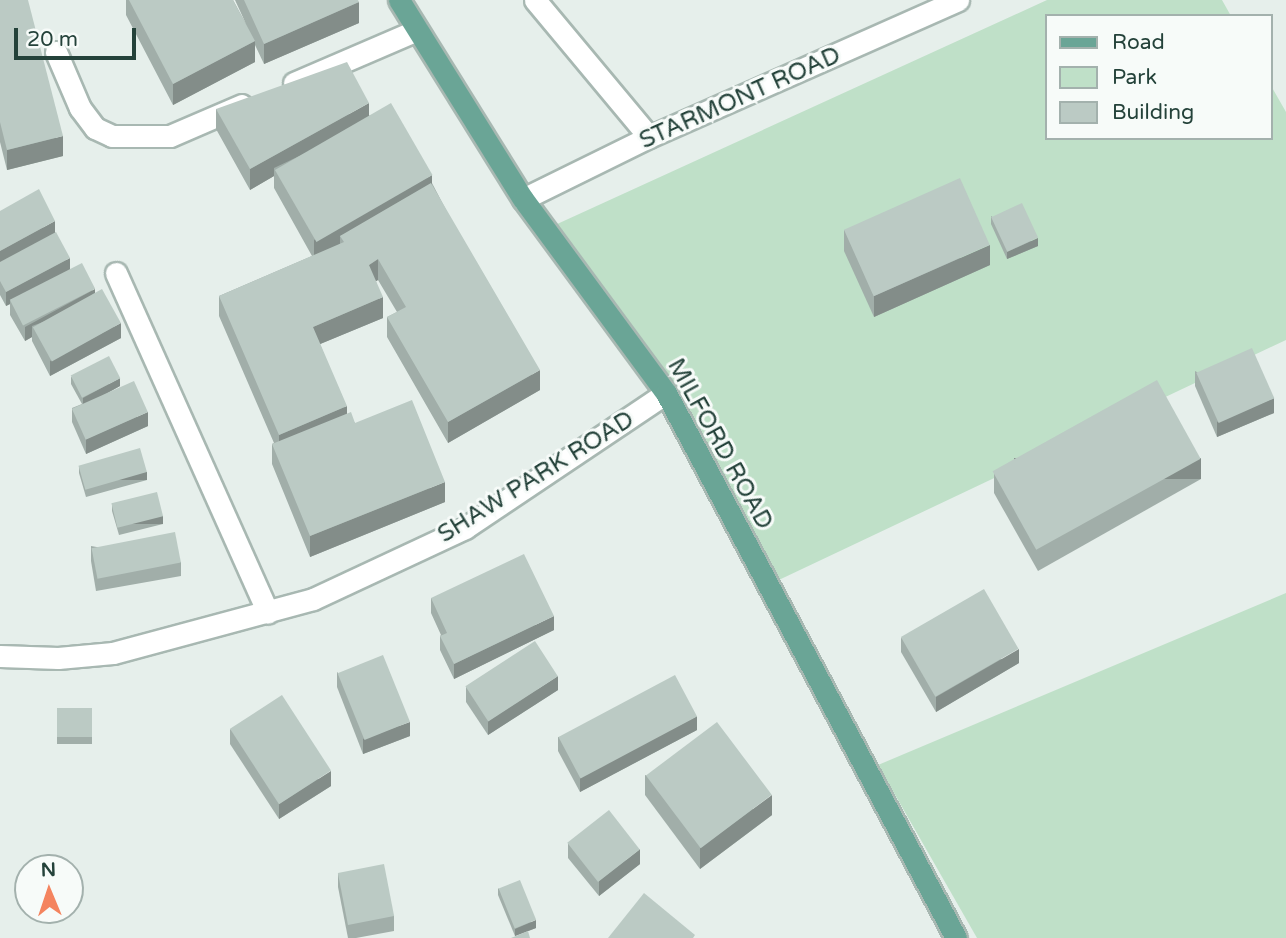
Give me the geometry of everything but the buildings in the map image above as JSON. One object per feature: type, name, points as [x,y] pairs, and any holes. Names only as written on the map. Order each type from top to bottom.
[{"type":"main road","name":"MILFORD ROAD","points":[[399,0],[523,199],[666,393],[956,938]]},
{"type":"street","points":[[535,0],[649,137]]},
{"type":"street","name":"STARMONT ROAD","points":[[523,199],[649,137],[958,0]]},
{"type":"street","points":[[56,52],[80,108],[95,128],[112,136],[170,136],[417,30]]},
{"type":"street","points":[[116,273],[268,612]]},
{"type":"street","name":"SHAW PARK ROAD","points":[[0,656],[58,658],[113,653],[313,599],[465,528],[666,393]]},
{"type":"green space","points":[[1047,0],[1222,0],[1230,14],[1044,14],[1044,140],[1272,140],[1272,88],[1286,112],[1286,340],[764,587],[555,225]]},
{"type":"green space","points":[[1286,593],[1286,938],[977,938],[878,765]]}]
